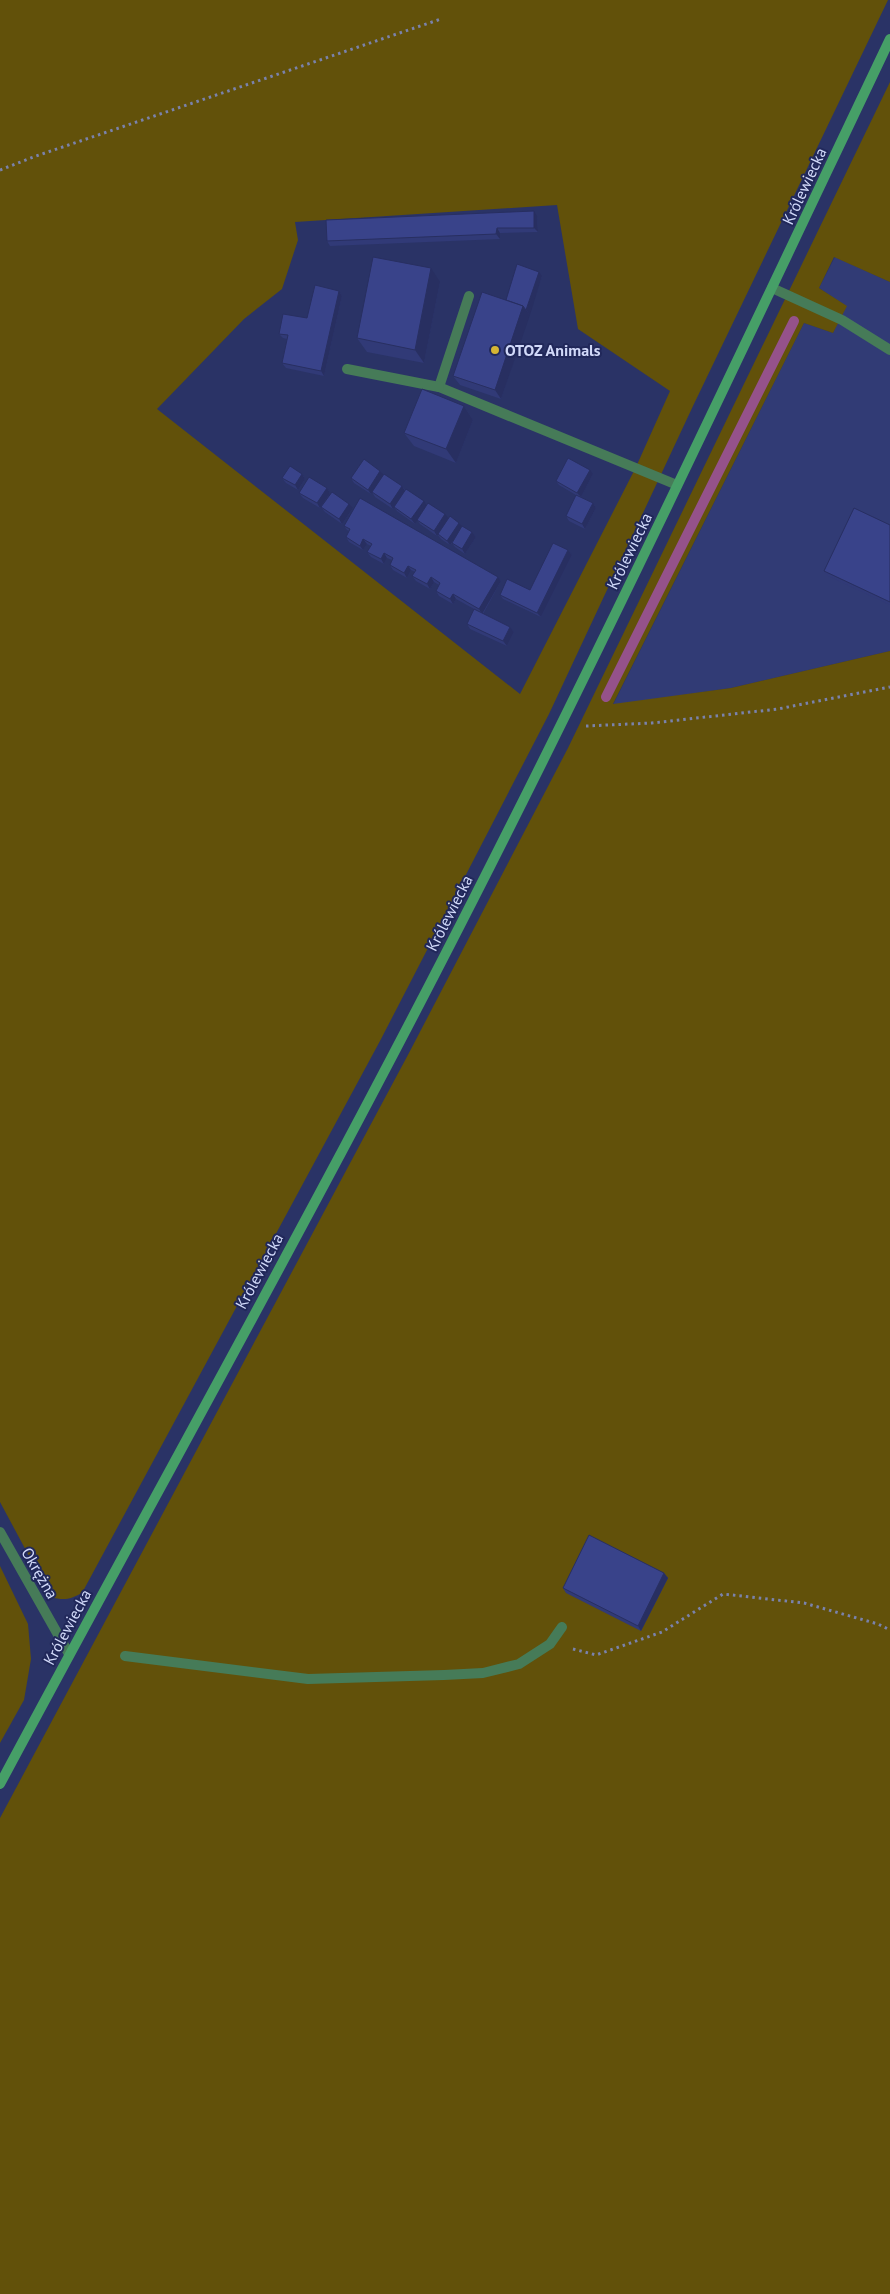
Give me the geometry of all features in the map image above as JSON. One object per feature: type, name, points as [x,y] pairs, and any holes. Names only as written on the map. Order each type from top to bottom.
[{"type":"main road","name":"Królewiecka","points":[[0,1784],[422,999],[560,727],[890,39]]},
{"type":"street","points":[[772,288],[842,320],[890,350]]},
{"type":"street","points":[[439,387],[469,296]]},
{"type":"street","points":[[347,370],[439,387],[677,485]]},
{"type":"street","name":"Okrężna","points":[[0,1532],[22,1574],[69,1654]]},
{"type":"street","points":[[125,1656],[288,1677],[380,1678],[483,1673],[519,1664],[550,1644],[562,1627]]},
{"type":"path","points":[[0,170],[36,156],[441,19]]},
{"type":"path","points":[[560,727],[652,723],[778,709],[890,686]]},
{"type":"path","points":[[550,1644],[596,1655],[662,1632],[723,1594],[804,1603],[878,1624],[890,1630]]},
{"type":"shaded area","points":[[0,0],[888,0],[693,406],[549,714],[380,1041],[82,1593],[67,1599],[51,1597],[0,1502]],"holes":[[[557,205],[578,329],[670,391],[636,467],[520,694],[157,409],[244,319],[282,289],[298,240],[295,222]]]},
{"type":"shaded area","points":[[890,82],[890,282],[834,257],[819,288],[847,306],[833,333],[804,323],[613,704],[731,688],[890,651],[890,2294],[0,2294],[0,1818],[410,1051],[568,748]]},
{"type":"shaded area","points":[[835,257],[890,282],[890,651],[731,688],[613,705],[804,323],[833,333],[846,306],[819,288]]},
{"type":"shaded area","points":[[0,1566],[28,1624],[31,1659],[24,1700],[0,1743]]},
{"type":"building","points":[[534,211],[534,228],[497,228],[496,234],[327,241],[326,220]]},
{"type":"building","points":[[373,257],[431,268],[415,350],[357,338]]},
{"type":"building","points":[[517,264],[539,272],[526,310],[523,306],[506,300]]},
{"type":"building","points":[[315,285],[339,291],[321,371],[282,363],[288,335],[279,334],[283,314],[307,318]]},
{"type":"building","name":"OTOZ Animals","points":[[482,292],[523,306],[495,390],[453,376]]},
{"type":"building","points":[[422,389],[464,406],[446,449],[404,433]]},
{"type":"building","points":[[568,458],[590,470],[577,493],[556,481]]},
{"type":"building","points":[[364,459],[380,471],[368,490],[351,478]]},
{"type":"building","points":[[290,466],[302,474],[295,485],[282,478]]},
{"type":"building","points":[[384,474],[402,486],[390,504],[372,492]]},
{"type":"building","points":[[309,477],[327,488],[317,503],[299,493]]},
{"type":"building","points":[[406,489],[424,501],[411,519],[394,507]]},
{"type":"building","points":[[332,492],[349,504],[339,519],[321,507]]},
{"type":"building","points":[[576,495],[593,503],[582,524],[566,516]]},
{"type":"building","points":[[360,498],[498,577],[479,609],[453,594],[450,599],[436,591],[440,583],[431,577],[427,584],[412,576],[416,570],[408,566],[404,573],[390,565],[393,558],[384,553],[381,559],[367,552],[372,544],[363,539],[360,546],[346,537],[350,529],[344,526]]},
{"type":"building","points":[[428,503],[445,514],[434,531],[417,520]]},
{"type":"building","points":[[854,508],[890,525],[890,602],[824,571]]},
{"type":"building","points":[[450,516],[459,523],[447,541],[438,534]]},
{"type":"building","points":[[462,526],[472,532],[462,549],[452,543]]},
{"type":"building","points":[[553,543],[568,550],[537,613],[500,595],[507,579],[530,590]]},
{"type":"building","points":[[474,609],[510,627],[503,641],[467,624]]},
{"type":"building","points":[[589,1535],[664,1573],[638,1626],[563,1588]]},
{"type":"waterway","points":[[606,697],[794,321]]},
{"type":"place","name":"OTOZ Animals","points":[[495,350]]}]
